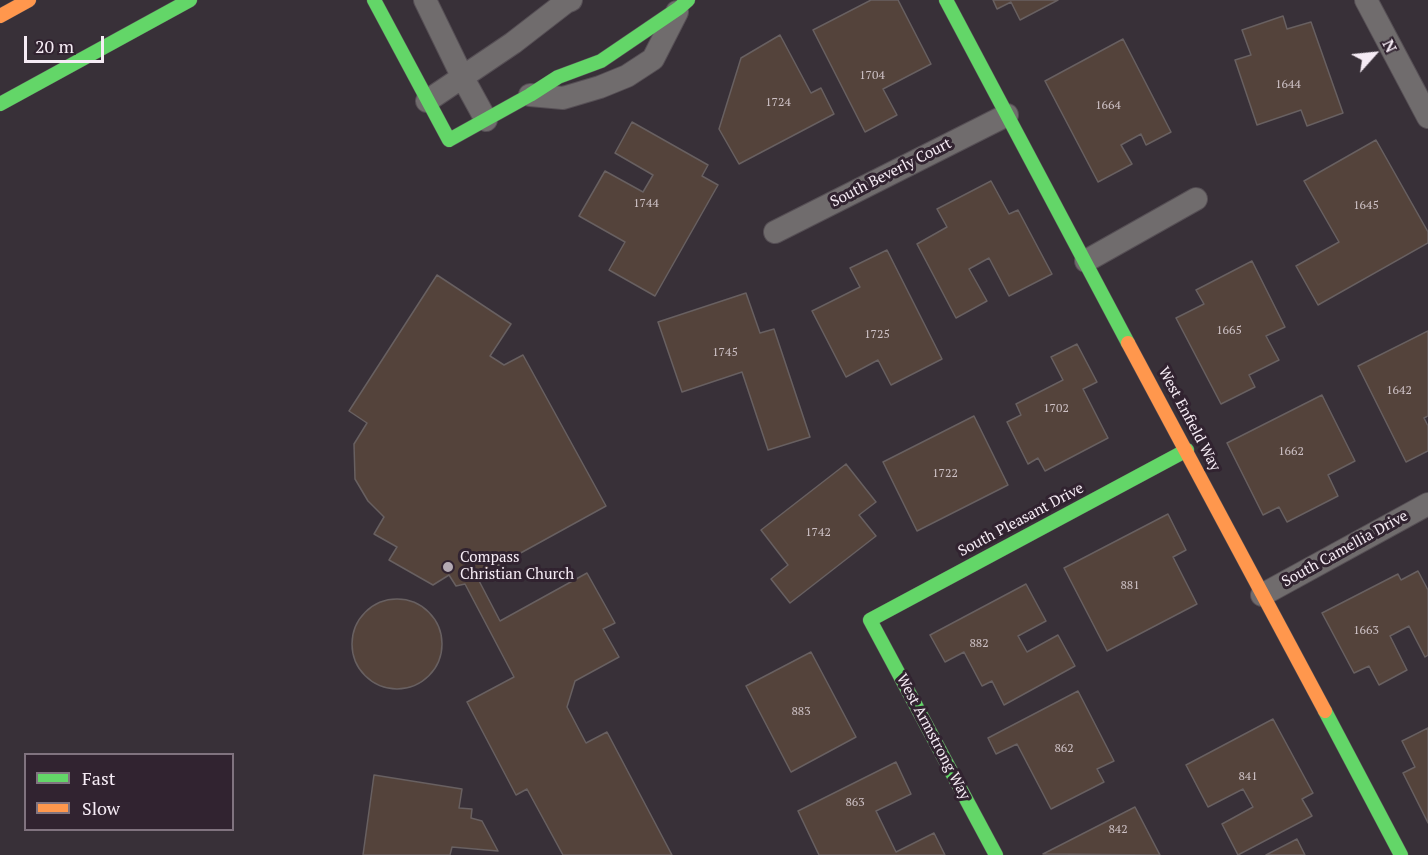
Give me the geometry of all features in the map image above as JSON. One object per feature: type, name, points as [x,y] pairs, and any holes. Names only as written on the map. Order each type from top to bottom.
[{"type":"street","points":[[0,16],[28,0]]},
{"type":"street","points":[[0,104],[190,0]]},
{"type":"street","points":[[374,0],[449,140],[530,95],[563,98],[627,76],[653,59],[683,4]]},
{"type":"street","points":[[425,0],[486,120]]},
{"type":"street","points":[[427,101],[513,43],[571,0]]},
{"type":"street","name":"West Enfield Way","points":[[946,0],[1401,855]]},
{"type":"street","points":[[1366,0],[1428,117]]},
{"type":"street","name":"South Beverly Court","points":[[775,232],[1007,115]]},
{"type":"street","points":[[1086,261],[1196,199]]},
{"type":"street","name":"South Pleasant Drive","points":[[870,620],[1186,450]]},
{"type":"street","name":"South Camellia Drive","points":[[1262,594],[1428,504]]},
{"type":"street","name":"West Armstrong Way","points":[[870,620],[996,855]]},
{"type":"building","points":[[871,0],[898,0],[931,64],[883,89],[897,115],[865,132],[813,30]]},
{"type":"building","points":[[993,0],[1058,0],[1020,20],[1011,2],[997,9]]},
{"type":"building","points":[[1283,16],[1287,29],[1311,22],[1343,113],[1307,126],[1301,110],[1257,125],[1235,60],[1251,55],[1242,30]]},
{"type":"building","points":[[780,35],[811,93],[821,88],[834,114],[739,164],[719,129],[741,58]]},
{"type":"building","points":[[1123,39],[1171,132],[1146,145],[1141,134],[1121,145],[1132,164],[1098,182],[1045,81]]},
{"type":"building","points":[[632,122],[708,165],[702,176],[718,185],[655,296],[609,270],[625,242],[579,216],[605,171],[643,192],[653,175],[615,153]]},
{"type":"building","points":[[1376,140],[1428,232],[1428,243],[1318,305],[1296,266],[1339,242],[1304,181]]},
{"type":"building","points":[[991,181],[1009,214],[1018,210],[1052,274],[1009,296],[989,258],[969,269],[987,301],[956,318],[917,244],[947,227],[937,209]]},
{"type":"building","points":[[887,250],[942,359],[891,385],[878,360],[846,377],[812,311],[860,287],[850,268]]},
{"type":"building","points":[[1252,261],[1285,327],[1266,336],[1279,360],[1249,375],[1255,387],[1221,404],[1176,318],[1204,304],[1196,290]]},
{"type":"building","name":"Compass Christian Church","points":[[437,275],[511,324],[490,356],[504,365],[523,355],[606,506],[477,577],[500,621],[587,573],[615,623],[603,629],[619,657],[575,681],[567,707],[586,743],[607,732],[672,855],[563,855],[527,789],[516,795],[467,702],[514,677],[465,584],[456,586],[449,575],[433,585],[389,560],[397,547],[374,534],[384,517],[368,501],[355,479],[354,444],[367,423],[349,411]]},
{"type":"building","points":[[746,293],[760,333],[774,329],[810,437],[768,450],[742,372],[682,392],[658,322]]},
{"type":"building","points":[[1428,331],[1428,416],[1424,418],[1428,426],[1428,451],[1406,462],[1358,366]]},
{"type":"building","points":[[1077,344],[1097,382],[1083,389],[1108,438],[1045,471],[1038,458],[1028,464],[1007,422],[1021,415],[1016,404],[1063,380],[1051,357]]},
{"type":"building","points":[[1322,395],[1355,461],[1328,475],[1338,496],[1287,522],[1279,507],[1263,515],[1227,443]]},
{"type":"building","points":[[974,416],[1008,485],[917,531],[883,462]]},
{"type":"building","points":[[846,464],[876,502],[859,515],[876,536],[790,603],[771,579],[788,565],[761,530]]},
{"type":"building","points":[[1168,514],[1186,550],[1173,557],[1197,604],[1107,651],[1064,568]]},
{"type":"building","points":[[1418,571],[1428,590],[1428,655],[1425,657],[1409,626],[1390,636],[1407,670],[1379,685],[1369,666],[1354,673],[1322,613],[1398,574],[1401,580]]},
{"type":"building","points":[[1026,584],[1046,621],[1018,636],[1027,652],[1058,635],[1075,666],[1004,705],[992,681],[982,686],[964,652],[945,662],[930,635]]},
{"type":"building","name":"Compass Christian Church","points":[[397,599],[414,603],[429,612],[438,627],[442,644],[438,661],[429,676],[414,685],[397,689],[380,685],[365,676],[356,661],[352,644],[356,627],[365,612],[380,603]]},
{"type":"building","points":[[811,652],[856,737],[791,772],[746,686]]},
{"type":"building","points":[[1078,691],[1114,761],[1097,769],[1104,782],[1051,809],[1017,744],[996,754],[988,738]]},
{"type":"building","points":[[1273,719],[1313,793],[1302,799],[1312,816],[1238,855],[1222,824],[1253,807],[1243,789],[1208,807],[1186,765]]},
{"type":"building","points":[[1428,728],[1428,823],[1403,773],[1415,767],[1402,741]]},
{"type":"building","points":[[896,762],[911,794],[876,811],[896,852],[934,833],[945,855],[819,855],[798,811]]},
{"type":"building","points":[[374,775],[462,789],[459,808],[472,809],[471,818],[482,821],[498,851],[452,847],[450,855],[363,855]]},
{"type":"building","points":[[1135,807],[1160,855],[1043,854]]},
{"type":"building","points":[[1297,839],[1305,855],[1266,855]]},
{"type":"traffic: fast","points":[[0,104],[190,0]]},
{"type":"traffic: fast","points":[[374,0],[449,140],[558,77],[601,61],[688,0]]},
{"type":"traffic: fast","points":[[946,0],[1128,343]]},
{"type":"traffic: fast","points":[[996,855],[870,620],[1187,450]]},
{"type":"traffic: fast","points":[[1325,711],[1401,855]]},
{"type":"traffic: slow","points":[[0,16],[29,0]]},
{"type":"traffic: slow","points":[[1128,343],[1325,711]]},
{"type":"place","name":"Compass Christian Church","points":[[448,567]]}]
